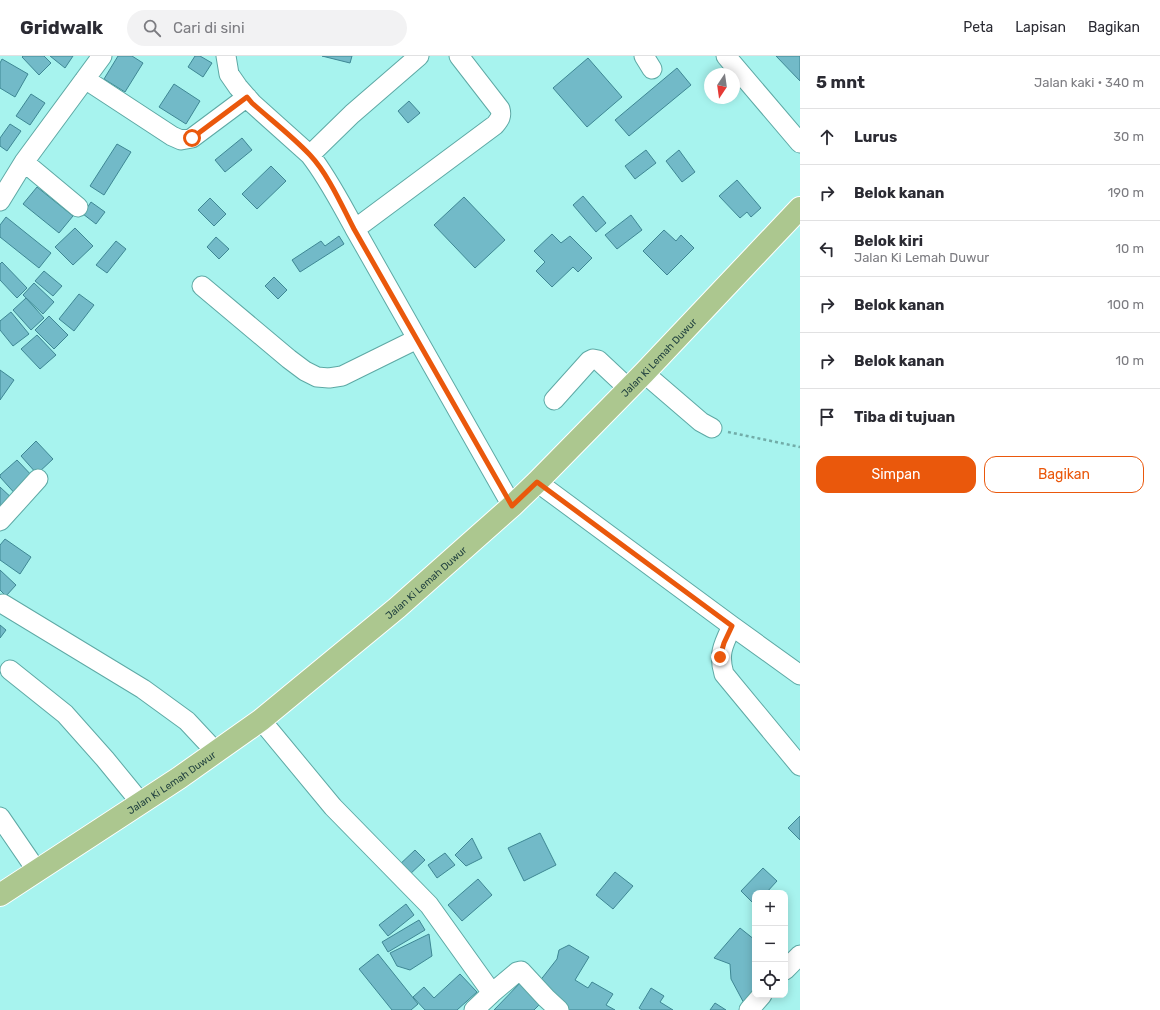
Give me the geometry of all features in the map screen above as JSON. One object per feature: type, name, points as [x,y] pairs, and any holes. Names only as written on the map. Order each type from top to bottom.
[{"type":"main road","name":"Jalan Ki Lemah Duwur","points":[[0,895],[179,778],[261,720],[397,608],[537,482],[629,389],[800,208]]},
{"type":"street","points":[[0,201],[24,162],[102,56]]},
{"type":"street","points":[[226,56],[229,74],[238,87],[252,103],[310,155],[320,168],[512,506]]},
{"type":"street","points":[[310,155],[352,114],[419,56]]},
{"type":"street","points":[[354,229],[495,125],[500,119],[500,109],[459,56]]},
{"type":"street","points":[[726,56],[800,143]]},
{"type":"street","points":[[85,79],[172,136],[181,140],[192,138],[247,97]]},
{"type":"street","points":[[24,162],[78,207]]},
{"type":"street","points":[[202,286],[289,359],[305,371],[317,377],[329,378],[342,376],[417,339]]},
{"type":"street","points":[[554,400],[589,361],[593,360],[598,360],[629,389]]},
{"type":"street","points":[[644,373],[701,422],[712,428]]},
{"type":"street","points":[[0,521],[38,479]]},
{"type":"street","points":[[537,482],[800,675]]},
{"type":"street","points":[[3,604],[143,689],[187,721],[215,752]]},
{"type":"street","points":[[732,626],[724,643],[720,657],[724,674],[800,766]]},
{"type":"street","points":[[10,670],[64,714],[105,759],[141,803]]},
{"type":"street","points":[[261,720],[333,807],[429,905],[492,993]]},
{"type":"street","points":[[0,817],[37,871]]},
{"type":"street","points":[[788,967],[800,955]]},
{"type":"street","points":[[474,1010],[517,972],[521,971],[559,1010]]},
{"type":"street","points":[[749,1010],[759,998]]},
{"type":"path","points":[[712,428],[800,447]]},
{"type":"building","points":[[44,56],[51,63],[39,75],[22,57]]},
{"type":"building","points":[[50,56],[73,56],[65,68]]},
{"type":"building","points":[[118,56],[132,56],[143,63],[125,92],[104,79]]},
{"type":"building","points":[[195,56],[200,56],[212,63],[203,77],[188,67]]},
{"type":"building","points":[[322,56],[352,56],[350,63]]},
{"type":"building","points":[[776,56],[800,56],[800,81]]},
{"type":"building","points":[[588,58],[622,97],[587,127],[553,88]]},
{"type":"building","points":[[2,59],[28,74],[15,97],[0,88],[0,63]]},
{"type":"building","points":[[677,68],[691,85],[629,136],[615,120]]},
{"type":"building","points":[[174,84],[200,101],[186,124],[159,107]]},
{"type":"building","points":[[31,94],[45,103],[30,125],[16,116]]},
{"type":"building","points":[[409,101],[420,113],[408,123],[398,111]]},
{"type":"building","points":[[10,124],[21,131],[7,151],[0,146],[0,138]]},
{"type":"building","points":[[242,138],[252,150],[225,172],[215,160]]},
{"type":"building","points":[[117,144],[131,152],[104,195],[90,186]]},
{"type":"building","points":[[646,150],[656,163],[635,179],[625,166]]},
{"type":"building","points":[[679,150],[695,172],[682,182],[666,161]]},
{"type":"building","points":[[271,166],[286,181],[257,209],[242,194]]},
{"type":"building","points":[[737,180],[761,208],[751,217],[747,212],[740,218],[719,196]]},
{"type":"building","points":[[37,187],[73,216],[59,233],[23,204]]},
{"type":"building","points":[[583,196],[606,223],[596,232],[573,205]]},
{"type":"building","points":[[464,197],[505,240],[475,268],[434,225]]},
{"type":"building","points":[[210,198],[226,214],[214,226],[198,210]]},
{"type":"building","points":[[91,202],[105,212],[96,224],[83,214]]},
{"type":"building","points":[[631,215],[642,230],[617,249],[605,235]]},
{"type":"building","points":[[6,217],[51,253],[39,268],[0,237],[0,225]]},
{"type":"building","points":[[75,228],[93,246],[73,265],[55,247]]},
{"type":"building","points":[[664,230],[676,241],[681,235],[694,248],[667,275],[643,251]]},
{"type":"building","points":[[552,234],[561,243],[570,236],[592,258],[578,272],[573,267],[552,287],[536,271],[545,262],[534,251]]},
{"type":"building","points":[[339,236],[344,244],[300,272],[292,260],[321,241],[325,246]]},
{"type":"building","points":[[216,237],[229,249],[219,259],[207,247]]},
{"type":"building","points":[[116,241],[126,249],[107,273],[96,265]]},
{"type":"building","points":[[2,262],[27,288],[17,298],[0,280],[0,264]]},
{"type":"building","points":[[44,271],[62,286],[53,296],[35,281]]},
{"type":"building","points":[[274,277],[287,290],[278,299],[265,286]]},
{"type":"building","points":[[34,283],[54,302],[43,314],[23,295]]},
{"type":"building","points":[[79,294],[94,305],[74,331],[59,319]]},
{"type":"building","points":[[26,298],[44,318],[31,330],[13,310]]},
{"type":"building","points":[[11,312],[29,334],[13,346],[0,330],[0,321]]},
{"type":"building","points":[[49,316],[68,335],[54,349],[35,330]]},
{"type":"building","points":[[37,335],[56,355],[40,369],[21,349]]},
{"type":"building","points":[[0,370],[14,380],[0,400]]},
{"type":"building","points":[[36,441],[53,459],[37,474],[21,456]]},
{"type":"building","points":[[17,460],[36,480],[18,497],[0,477],[0,475]]},
{"type":"building","points":[[0,487],[15,501],[0,509]]},
{"type":"building","points":[[5,539],[31,557],[20,574],[0,560],[0,545]]},
{"type":"building","points":[[0,570],[16,585],[6,596],[0,590]]},
{"type":"building","points":[[0,625],[6,630],[0,638]]},
{"type":"building","points":[[800,816],[800,840],[788,828]]},
{"type":"building","points":[[540,833],[556,865],[524,881],[508,848]]},
{"type":"building","points":[[472,838],[482,858],[466,866],[455,855]]},
{"type":"building","points":[[415,850],[425,860],[407,877],[397,867]]},
{"type":"building","points":[[445,853],[455,865],[437,878],[428,865]]},
{"type":"building","points":[[763,868],[777,881],[769,890],[752,890],[752,902],[741,891]]},
{"type":"building","points":[[615,872],[633,886],[613,909],[596,895]]},
{"type":"building","points":[[478,879],[492,895],[462,921],[448,905]]},
{"type":"building","points":[[406,904],[414,915],[388,936],[379,925]]},
{"type":"building","points":[[419,920],[425,930],[388,952],[382,942]]},
{"type":"building","points":[[740,928],[752,938],[753,998],[746,1007],[731,979],[730,964],[714,958]]},
{"type":"building","points":[[429,934],[432,956],[410,970],[397,966],[390,953]]},
{"type":"building","points":[[569,945],[589,957],[575,980],[588,988],[592,982],[613,994],[606,1005],[615,1010],[566,1010],[539,982],[557,959],[559,950]]},
{"type":"building","points":[[378,954],[418,1004],[411,1010],[392,1010],[359,969]]},
{"type":"building","points":[[460,974],[477,992],[457,1010],[425,1010],[413,997],[424,987],[434,998]]},
{"type":"building","points":[[521,982],[542,1002],[534,1010],[494,1010]]},
{"type":"building","points":[[651,988],[664,996],[660,1002],[673,1010],[642,1010],[639,1008]]},
{"type":"building","points":[[715,1003],[726,1010],[710,1010]]},
{"type":"route","points":[[192,138],[247,97],[310,155],[320,168],[337,196],[354,229],[512,506],[537,482],[732,626],[724,643],[720,657]]}]
